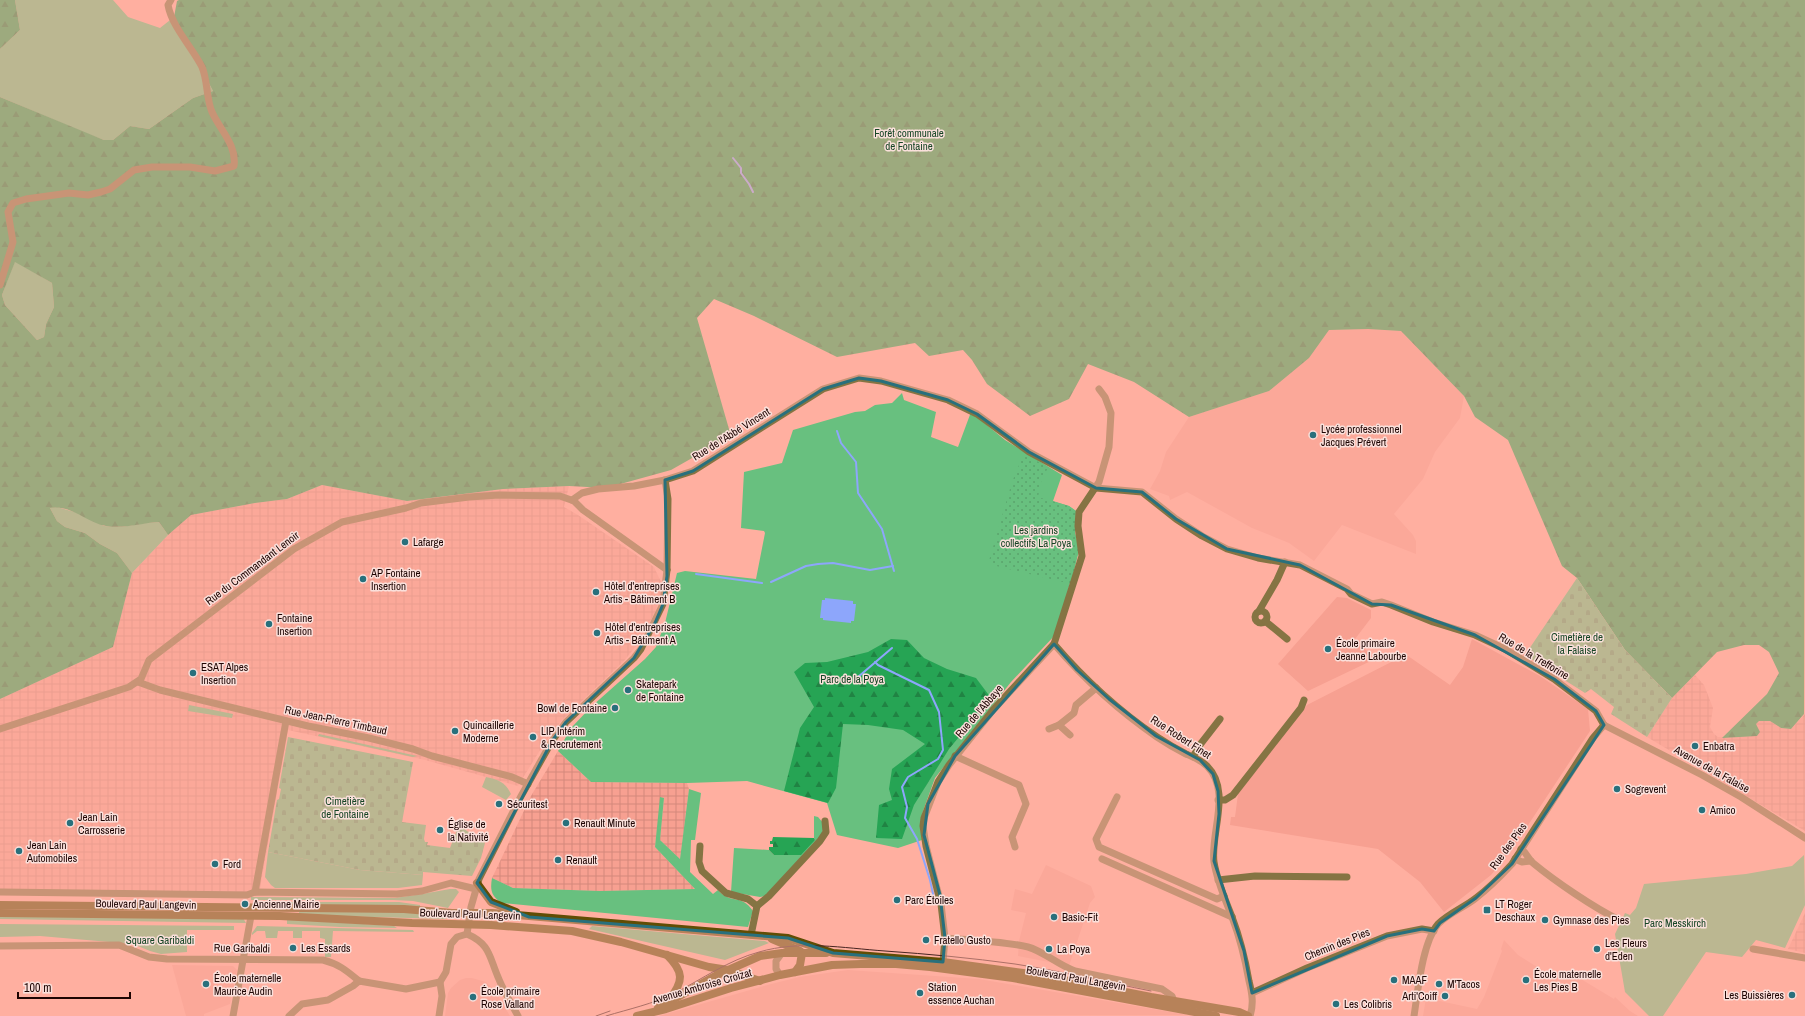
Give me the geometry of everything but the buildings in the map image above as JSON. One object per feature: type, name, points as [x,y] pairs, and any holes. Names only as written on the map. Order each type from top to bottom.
[{"type":"main road","points":[[477,886],[491,902],[529,917]]},
{"type":"main road","name":"Boulevard Paul Langevin","points":[[0,905],[382,909],[529,917],[788,938],[833,953],[943,962],[1038,975],[1239,1012],[1249,1016]]},
{"type":"main road","name":"Boulevard Paul Langevin","points":[[0,913],[251,916],[468,924],[572,931],[728,970],[760,981],[780,975],[832,965],[896,964],[930,967],[1059,986],[1216,1016]]},
{"type":"main road","name":"Boulevard Paul Langevin","points":[[766,937],[802,953]]},
{"type":"main road","points":[[795,972],[800,965],[802,953]]},
{"type":"main road","name":"Avenue Ambroise Croizat","points":[[652,1014],[666,1004],[728,970],[760,956],[802,953],[833,953]]},
{"type":"main road","name":"Avenue Ambroise Croizat","points":[[666,1004],[674,993],[680,978],[678,966],[667,954]]},
{"type":"main road","name":"Avenue Ambroise Croizat","points":[[636,1016],[652,1014],[731,988],[760,981]]},
{"type":"street","points":[[0,285],[12,242],[8,212],[13,203],[26,199],[70,193],[88,195],[101,192],[110,189],[134,170],[146,168],[190,167],[215,171],[234,166],[235,158],[231,146],[212,112],[202,69],[183,35],[170,17],[168,5],[171,0]]},
{"type":"street","name":"Rue de l'Abbé Vincent","points":[[572,500],[582,493],[598,489],[634,486],[665,480],[693,471],[823,389],[859,378],[881,380],[948,400],[977,414],[1029,452],[1096,488]]},
{"type":"street","name":"Rue de l'Abbaye","points":[[943,962],[945,938],[940,895],[926,846],[923,826],[928,804],[938,782],[955,756],[993,710],[1054,644],[1082,556],[1078,526],[1079,512],[1096,488],[1109,448],[1112,418],[1109,407],[1099,389]]},
{"type":"street","points":[[467,934],[470,913],[477,886],[528,784],[552,741],[566,722],[625,668],[641,649],[664,604],[667,570],[668,499],[665,480]]},
{"type":"street","name":"Rue de la Trefforine","points":[[1096,488],[1142,492],[1176,519],[1202,536],[1227,549],[1258,558],[1300,565],[1347,589],[1351,594],[1372,604],[1382,602],[1418,616],[1474,634],[1524,660],[1554,679],[1596,711],[1604,725]]},
{"type":"street","name":"Rue du Commandant Lenoir","points":[[138,682],[150,660],[294,549],[342,522],[406,508],[421,503],[499,495],[560,496],[572,500],[583,510],[667,570]]},
{"type":"street","points":[[1285,562],[1277,580],[1255,616],[1256,620],[1259,622],[1265,621],[1287,639]]},
{"type":"street","name":"Rue Robert Finet","points":[[1054,644],[1077,670],[1096,688],[1156,736],[1207,766],[1213,774],[1218,791],[1219,814],[1214,841],[1214,861],[1218,880],[1244,951],[1254,1006],[1249,1016]]},
{"type":"street","points":[[0,729],[60,708],[129,687],[138,682]]},
{"type":"street","name":"Rue Jean-Pierre Timbaud","points":[[138,682],[160,690],[286,721],[413,749],[432,756],[512,777],[528,784]]},
{"type":"street","points":[[1049,729],[1059,725],[1074,713],[1076,705],[1096,688]]},
{"type":"street","points":[[1218,800],[1225,800],[1232,795],[1301,708],[1304,700]]},
{"type":"street","points":[[1193,757],[1199,746],[1220,719]]},
{"type":"street","points":[[255,892],[286,721]]},
{"type":"street","points":[[1059,725],[1070,735]]},
{"type":"street","name":"Avenue de la Falaise","points":[[1604,725],[1702,775],[1741,797],[1805,838]]},
{"type":"street","name":"Rue des Pies","points":[[1414,1016],[1426,946],[1434,931],[1440,923],[1476,898],[1502,876],[1515,859],[1593,738],[1604,725]]},
{"type":"street","points":[[955,756],[1019,785],[1026,804],[1012,837],[1015,847]]},
{"type":"street","points":[[1117,797],[1096,839],[1099,847],[1217,899],[1224,896]]},
{"type":"street","points":[[751,935],[757,906],[769,896],[820,841],[826,832],[825,821]]},
{"type":"street","points":[[700,846],[699,862],[702,871],[726,893],[748,899],[757,906]]},
{"type":"street","points":[[1521,849],[1527,854],[1531,861],[1606,914],[1619,920]]},
{"type":"street","points":[[1102,859],[1232,917]]},
{"type":"street","points":[[1515,859],[1522,862],[1531,861]]},
{"type":"street","points":[[1218,880],[1255,876],[1347,877]]},
{"type":"street","name":"Boulevard Paul Langevin","points":[[0,892],[247,895],[255,892],[397,894],[422,891],[451,883],[477,886]]},
{"type":"street","points":[[233,1016],[251,916]]},
{"type":"street","name":"Chemin des Pies","points":[[1252,993],[1307,968],[1387,936],[1422,929],[1434,931]]},
{"type":"street","points":[[439,1016],[442,996],[440,982],[446,972],[451,944],[457,937],[467,934],[480,941],[488,950],[498,978],[518,1016]]},
{"type":"street","name":"Boulevard Paul Langevin","points":[[945,938],[1013,944],[1030,948],[1075,971],[1162,989],[1168,992],[1174,1001]]},
{"type":"street","name":"Rue Garibaldi","points":[[0,946],[119,945],[148,957],[167,959],[244,958],[323,960],[335,963],[346,969],[358,981]]},
{"type":"street","points":[[1753,949],[1805,958]]},
{"type":"street","points":[[780,975],[776,969],[776,960],[782,954]]},
{"type":"street","name":"Boulevard Paul Langevin","points":[[930,967],[943,962]]},
{"type":"street","points":[[289,1016],[302,1004],[328,1000],[353,986],[358,981],[406,988],[440,982]]},
{"type":"highlighted area","points":[[859,378],[881,381],[948,400],[977,414],[1029,452],[1096,488],[1142,492],[1176,519],[1227,549],[1300,565],[1372,604],[1391,605],[1475,635],[1554,679],[1596,711],[1604,725],[1512,864],[1476,898],[1440,923],[1434,931],[1422,929],[1387,936],[1252,993],[1244,951],[1214,861],[1219,814],[1218,791],[1213,774],[1200,760],[1156,736],[1109,699],[1077,670],[1054,644],[955,756],[928,804],[924,835],[940,895],[945,938],[943,962],[833,953],[788,938],[529,917],[491,902],[477,883],[552,741],[566,722],[634,658],[655,623],[663,604],[667,576],[665,480],[693,471],[823,389]]},
{"type":"shaded area","name":"Lycée professionnel Jacques Prévert","points":[[1368,329],[1401,331],[1464,396],[1460,418],[1435,452],[1423,479],[1394,514],[1413,535],[1416,541],[1416,554],[1342,525],[1314,561],[1289,543],[1252,528],[1187,492],[1170,500],[1169,496],[1150,489],[1160,471],[1166,452],[1189,417],[1269,391],[1309,358],[1329,330]]},
{"type":"shaded area","points":[[322,485],[407,501],[503,489],[569,486],[564,507],[654,567],[661,582],[661,595],[655,612],[640,641],[624,661],[563,719],[545,742],[518,786],[425,760],[288,730],[259,894],[0,890],[0,699],[113,647],[132,573],[168,535],[191,515],[255,503],[287,499]]},
{"type":"shaded area","name":"École primaire Jeanne Labourbe","points":[[1337,597],[1347,598],[1371,610],[1371,618],[1355,639],[1375,659],[1308,691],[1278,664]]},
{"type":"shaded area","points":[[1472,639],[1540,676],[1588,709],[1590,731],[1513,848],[1491,875],[1444,912],[1420,882],[1378,849],[1230,825],[1231,817],[1235,817],[1238,794],[1307,705],[1403,656],[1408,656],[1450,685],[1463,667]]},
{"type":"shaded area","points":[[1695,675],[1704,685],[1713,708],[1710,727],[1714,734],[1718,737],[1757,736],[1760,732],[1756,724],[1759,721],[1770,721],[1781,728],[1791,729],[1805,714],[1805,831],[1647,737],[1672,698]]},
{"type":"shaded area","points":[[558,751],[591,782],[687,783],[689,789],[680,859],[660,840],[664,799],[661,798],[655,847],[695,889],[600,891],[513,888],[492,878],[531,796]]},
{"type":"shaded area","points":[[1046,865],[1091,886],[1095,897],[1090,903],[1069,966],[1018,956],[1019,941],[1026,913],[1011,910],[1015,889],[1032,894]]},
{"type":"shaded area","points":[[1805,913],[1805,953],[1788,949]]},
{"type":"shaded area","points":[[1504,940],[1518,955],[1548,974],[1549,972],[1558,978],[1576,976],[1614,999],[1615,997],[1630,1011],[1638,1016],[1423,1016],[1426,998],[1477,1009],[1484,997],[1502,951],[1501,949]]},
{"type":"shaded area","name":"École maternelle Maurice Audin","points":[[172,965],[233,966],[237,970],[230,1004],[204,1014],[204,1016],[186,1016]]},
{"type":"shaded area","points":[[848,970],[979,979],[1188,1015],[659,1016],[799,977]]},
{"type":"shaded area","name":"École primaire Rose Valland","points":[[466,978],[486,982],[495,991],[510,1016],[445,1016],[448,993],[460,980]]},
{"type":"green space","points":[[0,0],[15,0],[20,30],[0,49]]},
{"type":"green space","points":[[15,0],[113,0],[128,17],[160,28],[174,17],[213,91],[193,98],[149,129],[130,126],[113,140],[104,140],[88,134],[0,97],[0,49],[20,30]]},
{"type":"green space","name":"Forêt communale de Fontaine","points":[[1805,0],[1804,714],[1791,729],[1781,728],[1770,721],[1759,721],[1756,724],[1760,732],[1757,736],[1722,738],[1767,694],[1779,673],[1769,652],[1759,645],[1744,645],[1717,652],[1672,698],[1625,650],[1577,578],[1562,566],[1508,440],[1475,417],[1464,396],[1401,331],[1368,329],[1329,330],[1309,358],[1269,391],[1189,417],[1134,382],[1088,364],[1069,399],[1030,416],[987,384],[972,360],[963,350],[929,356],[915,343],[837,357],[754,316],[714,299],[697,318],[731,436],[671,470],[606,488],[569,486],[503,489],[407,501],[322,485],[287,499],[255,503],[191,515],[168,535],[159,522],[113,527],[99,524],[72,511],[50,508],[57,521],[65,527],[85,533],[100,544],[117,553],[132,573],[113,647],[0,699],[0,97],[104,140],[113,140],[130,126],[149,129],[193,98],[213,91],[174,17],[177,1]],"holes":[[[15,262],[52,283],[54,307],[46,324],[44,337],[37,340],[5,305],[2,295]]]},
{"type":"green space","points":[[15,261],[52,283],[54,307],[46,324],[44,337],[37,340],[5,305],[2,295]]},
{"type":"green space","name":"Parc de la Poya","points":[[902,393],[904,400],[936,412],[931,437],[958,447],[971,412],[1005,440],[1062,475],[1053,501],[1069,506],[1076,511],[1075,533],[1079,550],[1056,634],[1011,682],[935,778],[923,811],[920,825],[922,840],[898,848],[837,835],[827,803],[747,781],[687,783],[591,782],[558,751],[571,728],[592,706],[645,659],[656,647],[665,623],[677,573],[685,571],[756,579],[765,533],[764,531],[741,528],[744,472],[782,463],[793,430],[855,412],[865,411],[875,405],[892,403]]},
{"type":"green space","name":"Les jardins collectifs La Poya","points":[[1024,453],[1048,468],[1042,478],[1038,497],[1069,506],[1076,511],[1075,533],[1079,550],[1071,584],[988,564],[1012,482]]},
{"type":"green space","points":[[57,507],[78,513],[104,526],[121,527],[159,522],[168,535],[132,573],[117,553],[100,544],[85,533],[65,527],[57,521],[50,508]]},
{"type":"green space","name":"Cimetière de la Falaise","points":[[1577,578],[1625,650],[1672,698],[1647,737],[1611,714],[1614,707],[1591,689],[1585,693],[1525,655]]},
{"type":"green space","points":[[891,639],[907,640],[924,658],[947,669],[976,678],[988,694],[988,702],[949,749],[914,805],[902,839],[876,838],[879,805],[892,800],[889,789],[892,769],[925,744],[903,730],[868,725],[843,724],[836,788],[828,803],[784,791],[800,728],[814,707],[794,672],[805,663],[827,662],[868,652]]},
{"type":"green space","points":[[189,705],[233,714],[232,718],[188,711]]},
{"type":"green space","points":[[319,734],[417,756],[413,757],[318,736]]},
{"type":"green space","name":"Cimetière de Fontaine","points":[[288,737],[413,762],[402,822],[426,825],[424,839],[425,842],[428,842],[427,845],[450,848],[457,830],[449,825],[452,821],[485,843],[481,858],[472,876],[423,872],[423,875],[360,870],[268,852],[277,800],[279,799],[281,789],[279,788]]},
{"type":"green space","points":[[486,777],[504,784],[511,794],[506,800],[482,787]]},
{"type":"green space","points":[[689,789],[701,793],[695,840],[691,840],[690,872],[713,894],[718,890],[727,897],[740,900],[749,906],[753,911],[748,927],[502,903],[493,895],[491,889],[492,878],[513,888],[600,891],[695,889],[655,847],[660,797],[664,798],[660,840],[680,859]]},
{"type":"green space","points":[[814,816],[818,817],[824,824],[822,835],[765,896],[760,897],[731,892],[734,848],[769,850],[774,855],[815,840]]},
{"type":"green space","points":[[773,837],[814,838],[815,840],[801,855],[774,855],[769,850],[769,847],[773,847],[773,844],[770,844],[770,841],[772,841]]},
{"type":"green space","points":[[268,852],[360,870],[423,875],[422,885],[398,888],[275,888],[265,877]]},
{"type":"green space","name":"Parc Messkirch","points":[[1804,855],[1805,905],[1785,948],[1756,940],[1742,957],[1706,952],[1663,1016],[1649,1016],[1625,992],[1615,934],[1625,913],[1630,915],[1636,908],[1644,884],[1746,874],[1792,866]]},
{"type":"green space","points":[[456,889],[459,892],[448,908],[413,901],[393,900],[251,900],[251,897],[395,898]]},
{"type":"green space","points":[[267,902],[399,902],[420,905],[420,907],[267,906]]},
{"type":"green space","points":[[365,910],[447,915],[446,919],[299,915],[299,912]]},
{"type":"green space","points":[[0,915],[243,918],[246,923],[0,919]]},
{"type":"green space","points":[[287,919],[394,926],[397,928],[287,924]]},
{"type":"green space","name":"Square Garibaldi","points":[[0,924],[234,926],[234,930],[187,930],[187,952],[161,954],[133,944],[40,936],[0,937]]},
{"type":"green space","points":[[257,926],[413,930],[414,932],[333,931],[331,957],[325,957],[325,939],[320,938],[320,931],[302,931],[302,938],[293,938],[293,931],[278,931],[277,938],[266,938],[265,931],[257,931],[252,935]]},
{"type":"green space","points":[[592,926],[765,941],[769,943],[725,960],[589,929]]},
{"type":"water","points":[[825,598],[853,601],[853,604],[856,604],[854,621],[851,621],[851,623],[823,620],[823,618],[820,618],[822,600],[825,600]]},
{"type":"waterway","points":[[733,158],[741,168],[741,173],[753,192]]},
{"type":"waterway","points":[[837,431],[841,443],[856,462],[858,493],[882,529],[894,571]]},
{"type":"waterway","points":[[771,582],[806,566],[818,564],[833,563],[870,570],[893,566]]},
{"type":"waterway","points":[[696,574],[762,583]]},
{"type":"waterway","points":[[858,677],[892,648]]},
{"type":"waterway","points":[[875,662],[878,665],[929,690],[939,712],[943,750],[938,759],[908,777],[902,787],[907,807],[905,818],[917,839],[930,880],[935,903]]},
{"type":"tram line","points":[[606,1016],[667,997],[726,965],[748,955],[774,948],[790,946],[822,946],[917,953],[999,962],[1049,970],[1151,991]]},
{"type":"tram line","points":[[596,1016],[610,1011]]},
{"type":"place","name":"Lycée professionnel Jacques Prévert","points":[[1313,435]]},
{"type":"place","name":"Lafarge","points":[[405,542]]},
{"type":"place","name":"AP Fontaine Insertion","points":[[363,579]]},
{"type":"place","name":"Hôtel d'entreprises Artis - Bâtiment B","points":[[596,592]]},
{"type":"place","name":"Fontaine Insertion","points":[[269,624]]},
{"type":"place","name":"Hôtel d'entreprises Artis - Bâtiment A","points":[[597,633]]},
{"type":"place","name":"École primaire Jeanne Labourbe","points":[[1328,649]]},
{"type":"place","name":"ESAT Alpes Insertion","points":[[193,673]]},
{"type":"place","name":"Skatepark de Fontaine","points":[[628,690]]},
{"type":"place","name":"Bowl de Fontaine","points":[[615,708]]},
{"type":"place","name":"Quincaillerie Moderne","points":[[455,731]]},
{"type":"place","name":"LIP Intérim & Recrutement","points":[[533,737]]},
{"type":"place","name":"Enbatra","points":[[1695,746]]},
{"type":"place","name":"Sogrevent","points":[[1617,789]]},
{"type":"place","name":"Sécuritest","points":[[499,804]]},
{"type":"place","name":"Amico","points":[[1702,810]]},
{"type":"place","name":"Jean Lain Carrosserie","points":[[70,823]]},
{"type":"place","name":"Renault Minute","points":[[566,823]]},
{"type":"place","name":"Église de la Nativité","points":[[440,830]]},
{"type":"place","name":"Jean Lain Automobiles","points":[[19,851]]},
{"type":"place","name":"Renault","points":[[558,860]]},
{"type":"place","name":"Ford","points":[[215,864]]},
{"type":"place","name":"Parc Étoiles","points":[[897,900]]},
{"type":"place","name":"Ancienne Mairie","points":[[245,904]]},
{"type":"place","name":"LT Roger Deschaux","points":[[1487,910]]},
{"type":"place","name":"Basic-Fit","points":[[1054,917]]},
{"type":"place","name":"Gymnase des Pies","points":[[1545,920]]},
{"type":"place","name":"Fratello Gusto","points":[[926,940]]},
{"type":"place","name":"Les Essards","points":[[293,948]]},
{"type":"place","name":"La Poya","points":[[1049,949]]},
{"type":"place","name":"Les Fleurs d'Eden","points":[[1597,949]]},
{"type":"place","name":"MAAF","points":[[1394,980]]},
{"type":"place","name":"École maternelle Les Pies B","points":[[1526,980]]},
{"type":"place","name":"École maternelle Maurice Audin","points":[[206,984]]},
{"type":"place","name":"M'Tacos","points":[[1439,984]]},
{"type":"place","name":"Station essence Auchan","points":[[920,993]]},
{"type":"place","name":"Les Buissières","points":[[1792,995]]},
{"type":"place","name":"Arti'Coiff","points":[[1445,996]]},
{"type":"place","name":"École primaire Rose Valland","points":[[473,997]]},
{"type":"place","name":"Les Colibris","points":[[1336,1004]]}]
